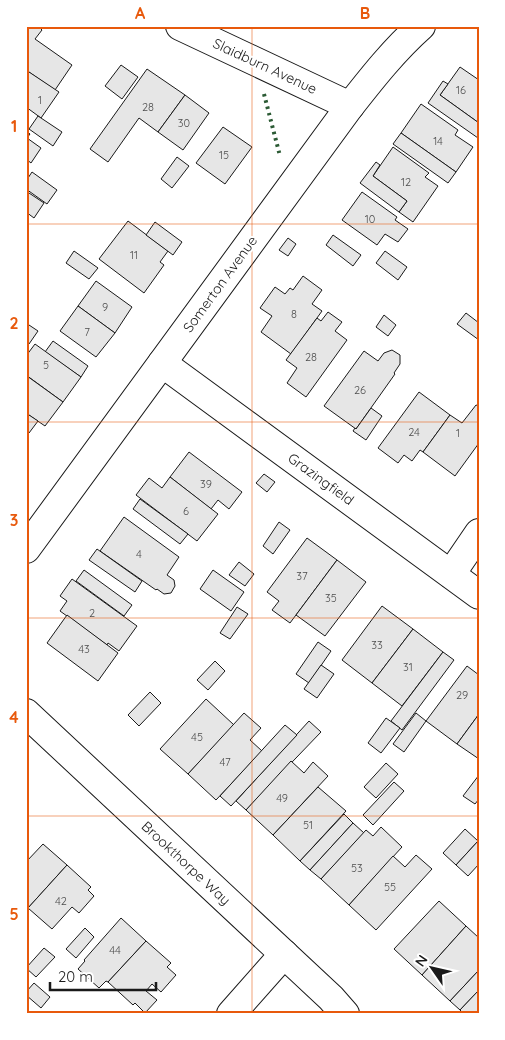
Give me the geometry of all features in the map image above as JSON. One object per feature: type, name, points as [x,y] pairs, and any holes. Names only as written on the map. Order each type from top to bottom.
[{"type":"street","name":"Slaidburn Avenue","points":[[180,26],[350,106]]},
{"type":"street","name":"Somerton Avenue","points":[[26,549],[350,106],[381,68],[421,26]]},
{"type":"street","name":"Grazingfield","points":[[162,364],[479,595]]},
{"type":"street","points":[[451,574],[479,533]]},
{"type":"street","name":"Brookthorpe Way","points":[[30,723],[284,954],[331,998],[345,1014]]},
{"type":"street","points":[[231,1014],[284,954]]},
{"type":"building","points":[[29,26],[38,26],[42,30],[35,39],[72,65],[55,90],[26,70],[26,31]]},
{"type":"building","points":[[121,65],[138,77],[122,99],[105,86]]},
{"type":"building","points":[[460,67],[479,80],[479,123],[440,95]]},
{"type":"building","points":[[147,69],[185,95],[158,132],[139,118],[108,162],[90,149]]},
{"type":"building","points":[[26,70],[59,92],[41,118],[26,107]]},
{"type":"building","points":[[443,81],[448,84],[440,95],[479,123],[478,138],[428,103]]},
{"type":"building","points":[[185,95],[209,113],[183,150],[158,132]]},
{"type":"building","points":[[421,104],[458,130],[455,135],[473,147],[456,172],[401,133]]},
{"type":"building","points":[[38,116],[62,132],[53,146],[29,129]]},
{"type":"building","points":[[223,127],[252,147],[225,184],[196,163]]},
{"type":"building","points":[[26,131],[30,134],[27,138],[41,148],[31,163],[26,159]]},
{"type":"building","points":[[401,133],[456,172],[448,183],[393,144]]},
{"type":"building","points":[[393,147],[429,173],[425,177],[438,186],[413,222],[399,212],[407,201],[373,176]]},
{"type":"building","points":[[177,157],[189,166],[172,188],[161,179]]},
{"type":"building","points":[[376,162],[380,165],[373,176],[407,201],[399,212],[360,183]]},
{"type":"building","points":[[32,172],[57,190],[47,204],[26,189],[26,181]]},
{"type":"building","points":[[26,191],[44,203],[34,218],[26,212]]},
{"type":"building","points":[[362,192],[397,217],[395,220],[408,229],[398,242],[385,234],[377,245],[342,220]]},
{"type":"building","points":[[128,221],[168,251],[160,262],[164,265],[144,293],[99,259]]},
{"type":"building","points":[[155,222],[182,242],[173,255],[146,235]]},
{"type":"building","points":[[333,235],[361,255],[353,266],[326,245]]},
{"type":"building","points":[[288,238],[296,244],[288,256],[279,250]]},
{"type":"building","points":[[74,251],[98,268],[89,279],[66,263]]},
{"type":"building","points":[[385,251],[407,267],[398,280],[376,263]]},
{"type":"building","points":[[303,276],[322,290],[312,304],[322,311],[291,354],[261,332],[272,316],[260,308],[275,287],[285,294],[290,288],[293,290]]},
{"type":"building","points":[[96,281],[132,307],[115,333],[78,306]]},
{"type":"building","points":[[78,306],[115,333],[96,357],[60,331]]},
{"type":"building","points":[[328,312],[342,322],[335,331],[347,340],[306,397],[287,383],[297,368],[286,360],[317,318],[321,321]]},
{"type":"building","points":[[466,313],[479,323],[479,340],[457,324]]},
{"type":"building","points":[[384,315],[396,325],[388,336],[376,327]]},
{"type":"building","points":[[26,323],[38,331],[29,344],[26,342]]},
{"type":"building","points":[[53,341],[88,366],[81,377],[45,352]]},
{"type":"building","points":[[35,344],[81,377],[63,402],[26,375],[26,356]]},
{"type":"building","points":[[392,350],[400,355],[400,364],[356,429],[324,406],[364,351],[378,361],[384,353]]},
{"type":"building","points":[[27,376],[63,402],[45,426],[26,413]]},
{"type":"building","points":[[419,392],[450,415],[423,452],[420,450],[412,461],[404,455],[398,463],[378,448]]},
{"type":"building","points":[[476,405],[479,406],[479,443],[455,476],[423,452],[450,415],[462,423]]},
{"type":"building","points":[[371,408],[382,416],[366,440],[353,431]]},
{"type":"building","points":[[26,413],[38,421],[29,433],[26,431]]},
{"type":"building","points":[[189,452],[242,492],[229,509],[218,500],[211,509],[170,477]]},
{"type":"building","points":[[264,474],[275,482],[267,492],[256,483]]},
{"type":"building","points":[[170,477],[218,514],[197,541],[136,495],[149,478],[162,488]]},
{"type":"building","points":[[140,499],[188,534],[180,544],[133,509]]},
{"type":"building","points":[[124,517],[179,557],[167,575],[174,580],[175,586],[171,593],[164,594],[156,590],[100,551]]},
{"type":"building","points":[[279,522],[290,530],[273,554],[263,546]]},
{"type":"building","points":[[307,538],[337,560],[290,623],[272,610],[279,601],[267,592]]},
{"type":"building","points":[[97,549],[142,581],[135,592],[89,560]]},
{"type":"building","points":[[337,560],[366,582],[325,636],[296,615]]},
{"type":"building","points":[[239,562],[254,574],[245,586],[229,575]]},
{"type":"building","points":[[84,570],[132,605],[124,616],[76,581]]},
{"type":"building","points":[[213,570],[244,592],[231,611],[200,589]]},
{"type":"building","points":[[72,579],[137,626],[119,651],[108,643],[107,645],[60,611],[67,601],[60,596]]},
{"type":"building","points":[[382,606],[413,629],[372,683],[342,660]]},
{"type":"building","points":[[237,607],[248,614],[230,639],[220,633]]},
{"type":"building","points":[[67,615],[118,653],[98,681],[47,643]]},
{"type":"building","points":[[413,629],[443,652],[402,706],[372,683]]},
{"type":"building","points":[[318,642],[331,651],[309,683],[296,674]]},
{"type":"building","points":[[443,652],[454,660],[402,730],[391,721]]},
{"type":"building","points":[[215,661],[225,671],[208,690],[197,680]]},
{"type":"building","points":[[321,665],[334,674],[317,698],[304,689]]},
{"type":"building","points":[[467,666],[479,675],[479,714],[457,744],[426,721]]},
{"type":"building","points":[[150,692],[161,703],[139,726],[128,715]]},
{"type":"building","points":[[206,699],[234,725],[188,774],[160,749]]},
{"type":"building","points":[[244,713],[261,728],[250,740],[262,751],[216,800],[188,774]]},
{"type":"building","points":[[416,713],[426,721],[404,752],[393,744]]},
{"type":"building","points":[[479,714],[479,759],[457,744]]},
{"type":"building","points":[[386,718],[400,728],[381,753],[368,743]]},
{"type":"building","points":[[309,721],[321,732],[246,810],[236,801]]},
{"type":"building","points":[[285,725],[297,735],[231,806],[220,796]]},
{"type":"building","points":[[291,761],[304,773],[313,762],[328,776],[273,835],[246,810]]},
{"type":"building","points":[[386,763],[398,774],[376,798],[364,787]]},
{"type":"building","points":[[479,775],[479,799],[475,804],[463,796]]},
{"type":"building","points":[[394,782],[404,791],[373,825],[363,815]]},
{"type":"building","points":[[318,787],[346,811],[300,861],[273,835]]},
{"type":"building","points":[[344,814],[353,823],[310,870],[300,861]]},
{"type":"building","points":[[353,823],[364,833],[321,879],[310,870]]},
{"type":"building","points":[[381,827],[402,847],[349,905],[321,879],[366,830],[373,836]]},
{"type":"building","points":[[465,829],[478,841],[456,865],[443,853]]},
{"type":"building","points":[[479,840],[479,864],[468,876],[456,865]]},
{"type":"building","points":[[43,844],[67,865],[28,908],[26,906],[26,862]]},
{"type":"building","points":[[416,855],[432,869],[376,930],[349,905],[393,856],[405,867]]},
{"type":"building","points":[[67,865],[91,887],[88,890],[94,896],[79,913],[72,907],[52,929],[28,908]]},
{"type":"building","points":[[439,901],[466,926],[422,975],[394,949]]},
{"type":"building","points":[[121,918],[146,941],[108,982],[106,981],[99,988],[78,969]]},
{"type":"building","points":[[466,926],[479,938],[479,970],[450,1001],[422,975]]},
{"type":"building","points":[[85,928],[94,937],[76,958],[66,949]]},
{"type":"building","points":[[146,941],[171,963],[167,967],[176,975],[161,992],[152,984],[146,991],[157,1000],[145,1013],[135,1003],[133,1005],[108,982]]},
{"type":"building","points":[[44,948],[55,957],[36,977],[26,968]]},
{"type":"building","points":[[479,970],[479,990],[460,1010],[450,1001]]},
{"type":"building","points":[[34,983],[50,997],[41,1008],[26,995],[26,992]]},
{"type":"building","points":[[479,990],[479,1010],[475,1014],[464,1014],[460,1010]]},
{"type":"hedge","points":[[264,94],[280,156]]}]
